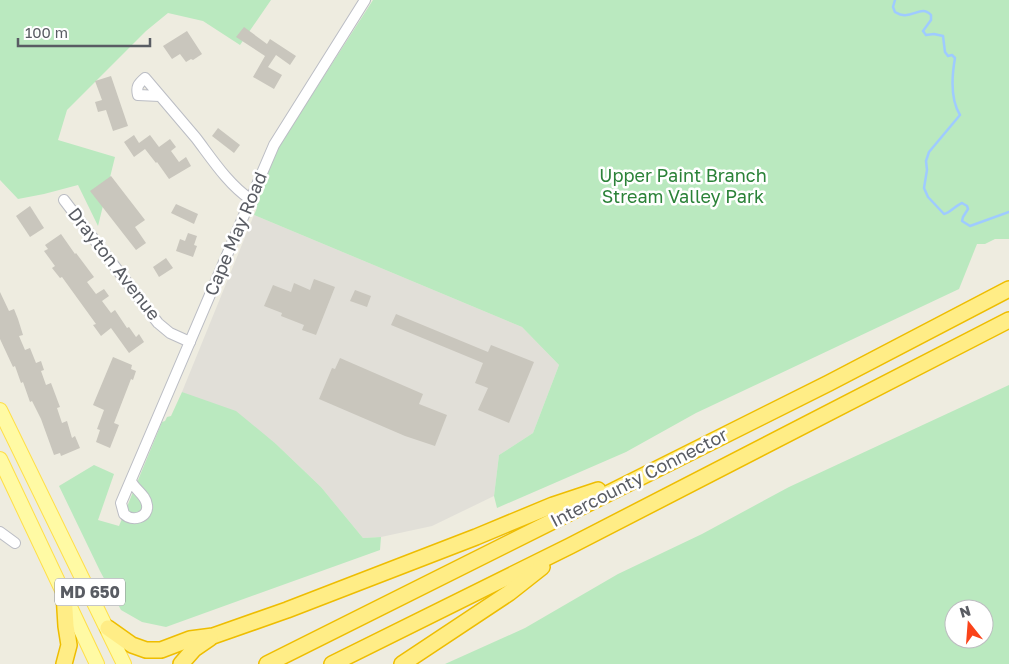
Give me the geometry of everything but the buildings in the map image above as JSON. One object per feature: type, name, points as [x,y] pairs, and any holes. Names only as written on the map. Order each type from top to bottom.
[{"type":"highway","name":"Intercounty Connector","points":[[267,664],[828,383],[1009,289]]},
{"type":"highway","name":"Intercounty Connector","points":[[332,664],[570,546],[1008,321]]},
{"type":"highway","points":[[108,628],[125,641],[146,650],[161,650],[190,639],[213,636],[287,610],[476,537],[552,505],[647,474]]},
{"type":"highway","points":[[402,664],[509,593],[570,546]]},
{"type":"highway","points":[[64,593],[69,645],[64,664]]},
{"type":"highway","points":[[181,664],[194,650],[213,636]]},
{"type":"main road","name":"MD 650","points":[[0,410],[124,664]]},
{"type":"main road","name":"MD 650","points":[[0,459],[97,664]]},
{"type":"street","name":"Cape May Road","points":[[131,481],[250,199],[281,133],[365,0]]},
{"type":"street","points":[[160,96],[230,182],[250,199]]},
{"type":"street","name":"Drayton Avenue","points":[[64,200],[158,323],[170,333],[190,342]]},
{"type":"street","points":[[0,532],[15,544]]},
{"type":"shaded area","points":[[254,215],[522,327],[559,365],[533,433],[499,455],[494,496],[432,526],[381,537],[363,538],[321,487],[276,444],[182,392]]},
{"type":"green space","points":[[0,0],[271,0],[240,45],[203,21],[168,13],[146,31],[67,110],[58,140],[115,157],[98,226],[78,185],[18,199],[0,180]]},
{"type":"green space","name":"Upper Paint Branch Stream Valley Park","points":[[373,0],[1009,0],[1009,239],[995,239],[985,244],[977,244],[959,289],[696,413],[626,452],[497,508],[494,496],[499,455],[533,433],[559,365],[522,327],[254,215],[257,208],[253,205],[279,146]]},
{"type":"green space","points":[[1009,385],[1009,664],[445,664],[525,628],[618,574],[702,534],[789,487]]},
{"type":"green space","points":[[182,392],[236,411],[276,444],[321,487],[363,538],[381,537],[380,550],[166,627],[142,622],[121,610],[59,486],[94,465],[114,474],[98,520],[119,526],[162,422],[171,416]]},
{"type":"waterway","points":[[895,0],[893,7],[895,12],[900,14],[928,12],[931,15],[931,20],[923,31],[926,35],[943,36],[945,52],[948,56],[952,55],[955,58],[953,94],[960,115],[929,152],[926,161],[927,170],[924,188],[928,197],[944,214],[962,203],[967,206],[968,209],[962,221],[970,226],[1009,212]]}]
